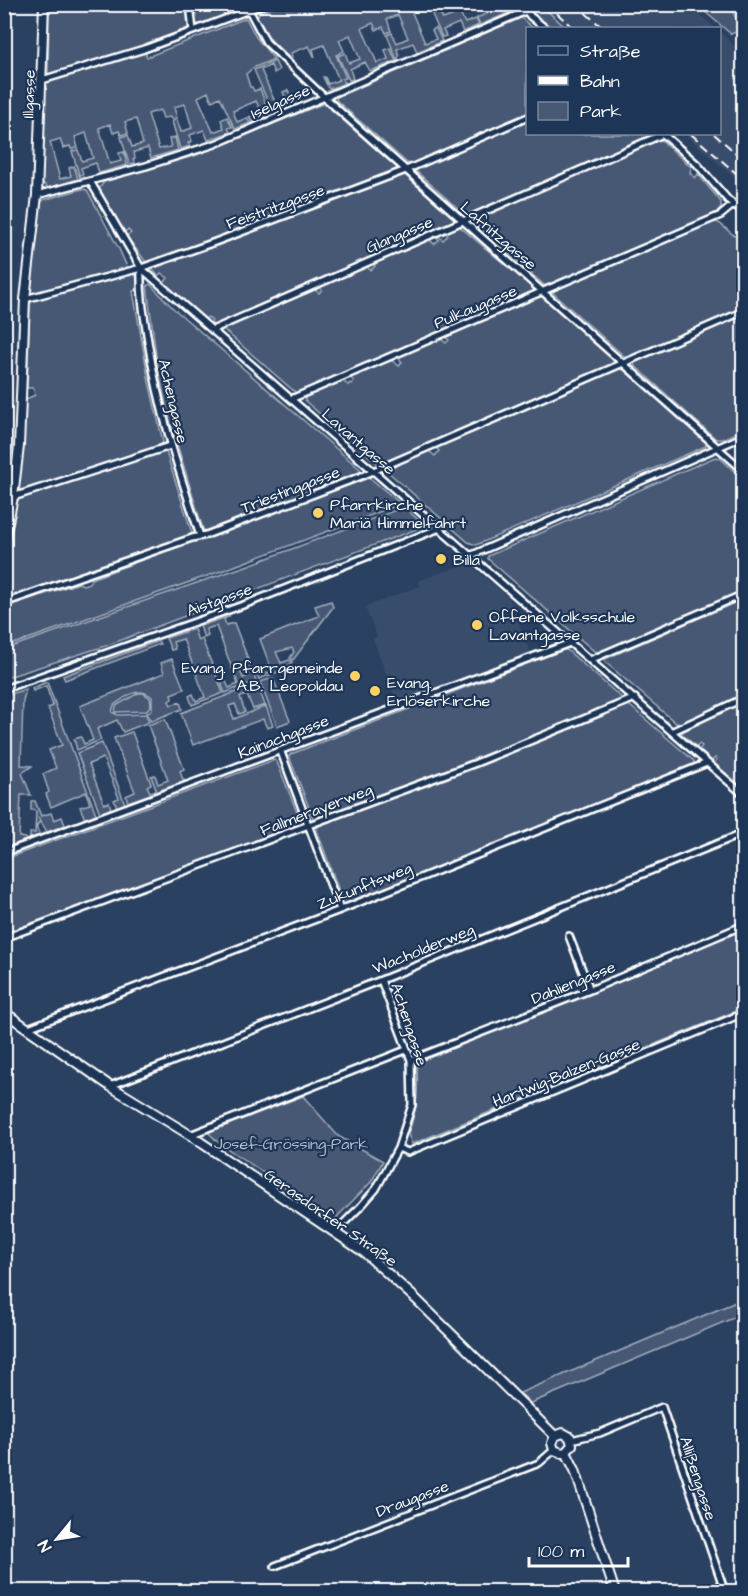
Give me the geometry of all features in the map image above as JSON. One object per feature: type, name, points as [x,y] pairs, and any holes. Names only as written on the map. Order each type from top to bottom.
[{"type":"main road","name":"Illgasse","points":[[4,542],[13,497],[19,446],[26,299],[37,195],[44,4]]},
{"type":"main road","name":"Gerasdorfer Straße","points":[[4,1012],[110,1086],[190,1135],[335,1232],[387,1271],[555,1436]]},
{"type":"main road","points":[[563,1433],[571,1440],[571,1448],[566,1452],[554,1450],[552,1443],[555,1436],[563,1433]]},
{"type":"main road","points":[[566,1452],[575,1470],[615,1592]]},
{"type":"street","points":[[190,4],[194,31]]},
{"type":"street","points":[[42,80],[144,50],[265,4]]},
{"type":"street","points":[[522,4],[526,11],[544,27]]},
{"type":"street","name":"Lafnitzgasse","points":[[249,10],[266,42],[324,97],[744,471]]},
{"type":"street","name":"Iselgasse","points":[[37,195],[90,182],[215,144],[526,11]]},
{"type":"street","name":"Feistritzgasse","points":[[26,299],[141,268],[317,205],[406,170],[526,118]]},
{"type":"street","name":"Glangasse","points":[[212,330],[661,135]]},
{"type":"street","points":[[664,135],[697,164],[733,205],[744,212]]},
{"type":"street","name":"Lavantgasse","points":[[90,182],[141,268],[744,795]]},
{"type":"street","name":"Pulkaugasse","points":[[291,399],[721,215],[733,205]]},
{"type":"street","name":"Achengasse","points":[[141,268],[141,297],[151,362],[170,446],[200,536]]},
{"type":"street","name":"Triestinggasse","points":[[4,603],[200,536],[374,471],[744,311]]},
{"type":"street","points":[[472,555],[744,436]]},
{"type":"street","points":[[13,497],[170,446]]},
{"type":"street","name":"Aistgasse","points":[[4,690],[246,604],[440,528]]},
{"type":"street","points":[[590,660],[744,594]]},
{"type":"street","name":"Kainachgasse","points":[[4,853],[570,643]]},
{"type":"street","name":"Fallmerayerweg","points":[[4,938],[309,827],[476,763],[635,698]]},
{"type":"street","points":[[673,731],[744,698]]},
{"type":"street","points":[[281,752],[340,910]]},
{"type":"street","name":"Zukunftsweg","points":[[28,1028],[340,910],[707,763]]},
{"type":"street","name":"Wacholderweg","points":[[110,1086],[381,980],[744,833]]},
{"type":"street","name":"Dahliengasse","points":[[411,1060],[590,990],[744,925]]},
{"type":"street","points":[[569,936],[590,990]]},
{"type":"street","name":"Achengasse","points":[[335,1232],[376,1189],[398,1148],[412,1105],[411,1060],[381,980]]},
{"type":"street","name":"Hartwig-Balzen-Gasse","points":[[398,1148],[408,1152],[744,1013]]},
{"type":"street","points":[[190,1135],[406,1050]]},
{"type":"street","name":"Allißengasse","points":[[571,1440],[600,1433],[662,1407],[725,1592]]},
{"type":"street","name":"Draugasse","points":[[275,1566],[539,1463],[554,1450]]},
{"type":"shaded area","points":[[541,5],[688,5],[714,27],[565,27]]},
{"type":"shaded area","points":[[721,33],[743,54],[743,185],[686,135],[721,135]]},
{"type":"shaded area","points":[[468,563],[509,598],[530,652],[397,703],[373,639],[377,637],[365,607],[420,586],[418,581]]},
{"type":"green space","points":[[49,5],[187,5],[190,23],[187,29],[162,40],[48,76]]},
{"type":"green space","points":[[191,5],[253,5],[199,26],[194,21]]},
{"type":"green space","points":[[278,5],[417,5],[410,8],[425,43],[436,39],[432,30],[436,28],[442,41],[417,52],[413,43],[397,49],[399,56],[397,60],[387,35],[392,33],[397,43],[408,38],[398,15],[387,19],[391,31],[386,33],[383,27],[376,30],[373,23],[362,28],[377,63],[388,59],[385,50],[390,48],[396,61],[370,71],[365,62],[350,69],[353,79],[349,80],[338,56],[345,53],[349,63],[360,59],[350,35],[339,40],[344,51],[336,55],[346,78],[342,79],[345,83],[329,89],[323,77],[328,84],[339,80],[324,45],[313,49],[315,58],[309,46],[291,53],[292,58],[290,59],[271,40],[257,17],[259,13]]},
{"type":"green space","points":[[450,5],[479,5],[460,13],[465,23],[476,19],[479,25],[463,32],[459,23],[443,30],[446,36],[442,37],[431,12],[438,9],[443,19],[454,15]]},
{"type":"green space","points":[[484,5],[508,5],[515,10],[480,25],[477,18],[488,13]]},
{"type":"green space","points":[[526,5],[541,5],[565,27],[548,27],[532,14]]},
{"type":"green space","points":[[697,5],[730,5],[741,30],[731,34]]},
{"type":"green space","points":[[246,18],[256,37],[274,59],[253,68],[246,74],[250,87],[254,91],[260,89],[270,115],[252,122],[249,117],[261,112],[256,101],[233,111],[237,122],[247,118],[250,123],[235,129],[220,97],[212,101],[208,92],[198,97],[213,132],[224,128],[221,120],[227,117],[232,127],[228,128],[230,132],[208,140],[204,130],[190,135],[192,141],[188,143],[190,146],[180,149],[172,121],[177,120],[181,132],[192,128],[185,104],[174,107],[177,118],[163,118],[160,110],[148,114],[159,149],[171,147],[169,139],[175,137],[178,150],[151,158],[148,148],[134,152],[135,163],[129,164],[121,137],[128,135],[132,147],[143,144],[136,119],[125,122],[128,133],[121,135],[119,131],[113,133],[110,124],[99,128],[110,164],[121,161],[119,153],[124,152],[127,165],[99,173],[96,163],[81,168],[83,174],[80,177],[84,177],[80,178],[72,151],[78,150],[82,161],[93,158],[86,133],[75,137],[78,148],[71,149],[70,146],[63,148],[60,139],[50,142],[60,179],[71,176],[69,168],[74,166],[78,179],[48,188],[42,182],[45,83],[145,53],[147,57]]},
{"type":"green space","points":[[521,18],[532,27],[526,27],[526,115],[412,164],[407,163],[336,100],[337,97]]},
{"type":"green space","points":[[275,61],[279,70],[274,73],[271,65],[261,70],[276,104],[286,100],[283,92],[288,90],[293,102],[272,111],[254,70]]},
{"type":"green space","points":[[322,104],[326,105],[397,170],[310,205],[146,262],[126,236],[131,233],[128,230],[124,232],[98,190],[104,182],[197,155]]},
{"type":"green space","points":[[526,121],[526,135],[653,135],[469,215],[465,215],[416,169]]},
{"type":"green space","points":[[661,140],[691,167],[690,173],[695,178],[698,174],[721,202],[721,208],[716,213],[549,286],[544,285],[474,222],[474,219]]},
{"type":"green space","points":[[405,175],[454,219],[454,222],[211,327],[212,321],[208,317],[204,320],[164,283],[168,278],[161,273],[158,276],[153,270],[155,266],[229,241]]},
{"type":"green space","points":[[82,189],[87,190],[128,269],[33,294],[30,291],[40,205],[43,200]]},
{"type":"green space","points":[[713,221],[719,223],[737,238],[743,232],[743,308],[628,357],[624,356],[553,293],[553,290]]},
{"type":"green space","points":[[459,226],[534,289],[533,292],[301,393],[295,392],[223,328],[313,288],[319,293],[322,290],[317,287],[365,266],[371,270],[375,266],[373,262],[429,239],[434,244],[439,240],[435,236],[443,240],[448,235],[444,232]]},
{"type":"green space","points":[[131,273],[137,277],[138,289],[133,291],[149,382],[163,442],[161,445],[22,491],[19,489],[26,399],[35,395],[33,388],[27,388],[30,304],[32,301],[127,274],[129,276]]},
{"type":"green space","points":[[150,284],[173,308],[361,470],[360,473],[206,531],[203,529],[167,411],[157,363],[147,286]]},
{"type":"green space","points":[[542,297],[613,360],[613,364],[383,464],[378,464],[305,401],[305,397],[343,381],[348,385],[352,384],[354,381],[350,378],[391,360],[399,366],[402,362],[398,357],[441,339],[446,343],[449,340],[445,337]]},
{"type":"green space","points":[[743,315],[743,430],[722,439],[716,439],[634,365],[635,362]]},
{"type":"green space","points":[[619,369],[624,370],[706,443],[706,446],[476,545],[468,542],[387,471],[388,468],[429,451],[435,456],[439,451],[436,448]]},
{"type":"green space","points":[[162,451],[166,452],[192,533],[190,537],[5,600],[5,557],[16,500]]},
{"type":"green space","points":[[715,457],[720,458],[743,479],[743,590],[598,652],[594,651],[488,559],[488,556]]},
{"type":"green space","points":[[366,477],[401,504],[221,571],[5,647],[5,607],[79,583],[83,585],[89,583],[91,579]]},
{"type":"green space","points":[[404,507],[425,526],[105,646],[5,678],[5,649],[249,565]]},
{"type":"green space","points":[[743,599],[743,695],[680,724],[605,662],[605,659]]},
{"type":"green space","points":[[331,601],[333,607],[293,660],[290,658],[294,652],[292,648],[276,652],[281,663],[289,660],[292,662],[286,669],[259,679],[254,668],[259,666],[262,675],[272,671],[260,639],[319,616],[315,606]]},
{"type":"green space","points":[[230,616],[224,619],[226,625],[234,623],[251,667],[240,670],[243,678],[248,676],[246,671],[251,669],[256,681],[225,693],[221,683],[226,682],[229,688],[238,684],[216,626],[206,629],[208,636],[204,638],[200,626]]},
{"type":"green space","points":[[194,629],[198,641],[202,639],[223,693],[192,705],[189,696],[193,694],[196,701],[205,697],[183,639],[173,642],[175,649],[171,650],[166,638]]},
{"type":"green space","points":[[158,641],[160,644],[65,680],[63,676]]},
{"type":"green space","points":[[567,650],[624,700],[316,821],[313,818],[289,756],[291,754]]},
{"type":"green space","points":[[172,659],[184,689],[171,694],[172,699],[169,701],[171,705],[180,702],[182,709],[151,721],[147,713],[152,709],[152,697],[137,692],[114,705],[112,712],[118,715],[146,714],[149,722],[123,732],[117,720],[97,729],[101,740],[77,750],[74,739],[81,737],[84,744],[93,740],[80,706],[164,673],[161,663]]},
{"type":"green space","points":[[273,678],[290,721],[277,726],[260,682]]},
{"type":"green space","points":[[47,682],[96,814],[85,819],[80,807],[90,804],[86,792],[51,807],[46,794],[49,792],[43,774],[56,768],[49,750],[62,745],[48,708],[53,706],[46,686],[33,691],[32,688]]},
{"type":"green space","points":[[257,684],[265,705],[253,709],[247,695],[240,697],[245,712],[239,714],[235,704],[229,706],[234,719],[266,706],[273,726],[267,728],[263,719],[193,745],[181,713]]},
{"type":"green space","points":[[26,689],[23,701],[21,765],[32,766],[22,773],[31,795],[21,795],[19,837],[26,840],[5,848],[5,696]]},
{"type":"green space","points":[[138,693],[143,693],[150,698],[151,705],[146,711],[115,712],[116,706]]},
{"type":"green space","points":[[743,702],[743,788],[714,763],[717,759],[712,761],[699,750],[702,746],[699,744],[697,747],[682,732]]},
{"type":"green space","points":[[629,705],[694,761],[693,765],[344,905],[317,830],[318,826]]},
{"type":"green space","points":[[165,719],[184,769],[180,771],[183,780],[187,781],[157,792],[151,776],[155,775],[158,784],[168,780],[148,725]]},
{"type":"green space","points":[[132,732],[151,784],[147,786],[150,792],[154,791],[154,793],[128,802],[126,796],[135,792],[114,738]]},
{"type":"green space","points":[[102,743],[125,804],[117,807],[114,800],[119,798],[103,758],[89,764],[104,804],[109,802],[111,809],[100,813],[77,753]]},
{"type":"green space","points":[[274,760],[277,762],[302,825],[300,827],[5,936],[5,859]]},
{"type":"green space","points":[[31,801],[35,801],[41,816],[51,813],[54,820],[62,817],[65,825],[47,832],[38,817],[40,821],[36,827],[40,835],[30,838],[30,833],[35,833],[36,811],[31,810]]},
{"type":"green space","points":[[743,926],[743,1008],[412,1144],[408,1134],[417,1099],[417,1062]]},
{"type":"green space","name":"Josef-Grössing-Park","points":[[303,1096],[338,1136],[383,1161],[371,1182],[334,1220],[219,1143],[208,1132]]},
{"type":"green space","points":[[743,1299],[743,1314],[531,1403],[520,1393]]},
{"type":"railway","points":[[547,4],[572,27]]},
{"type":"railway","points":[[575,4],[602,27]]},
{"type":"railway","points":[[692,135],[744,180]]},
{"type":"railway","points":[[715,135],[744,160]]},
{"type":"place","name":"Pfarrkirche Mariä Himmelfahrt","points":[[318,513]]},
{"type":"place","name":"Billa","points":[[441,559]]},
{"type":"place","name":"Offene Volksschule Lavantgasse","points":[[477,625]]},
{"type":"place","name":"Evang. Pfarrgemeinde A.B. Leopoldau","points":[[355,676]]},
{"type":"place","name":"Evang. Erlöserkirche","points":[[375,691]]}]
